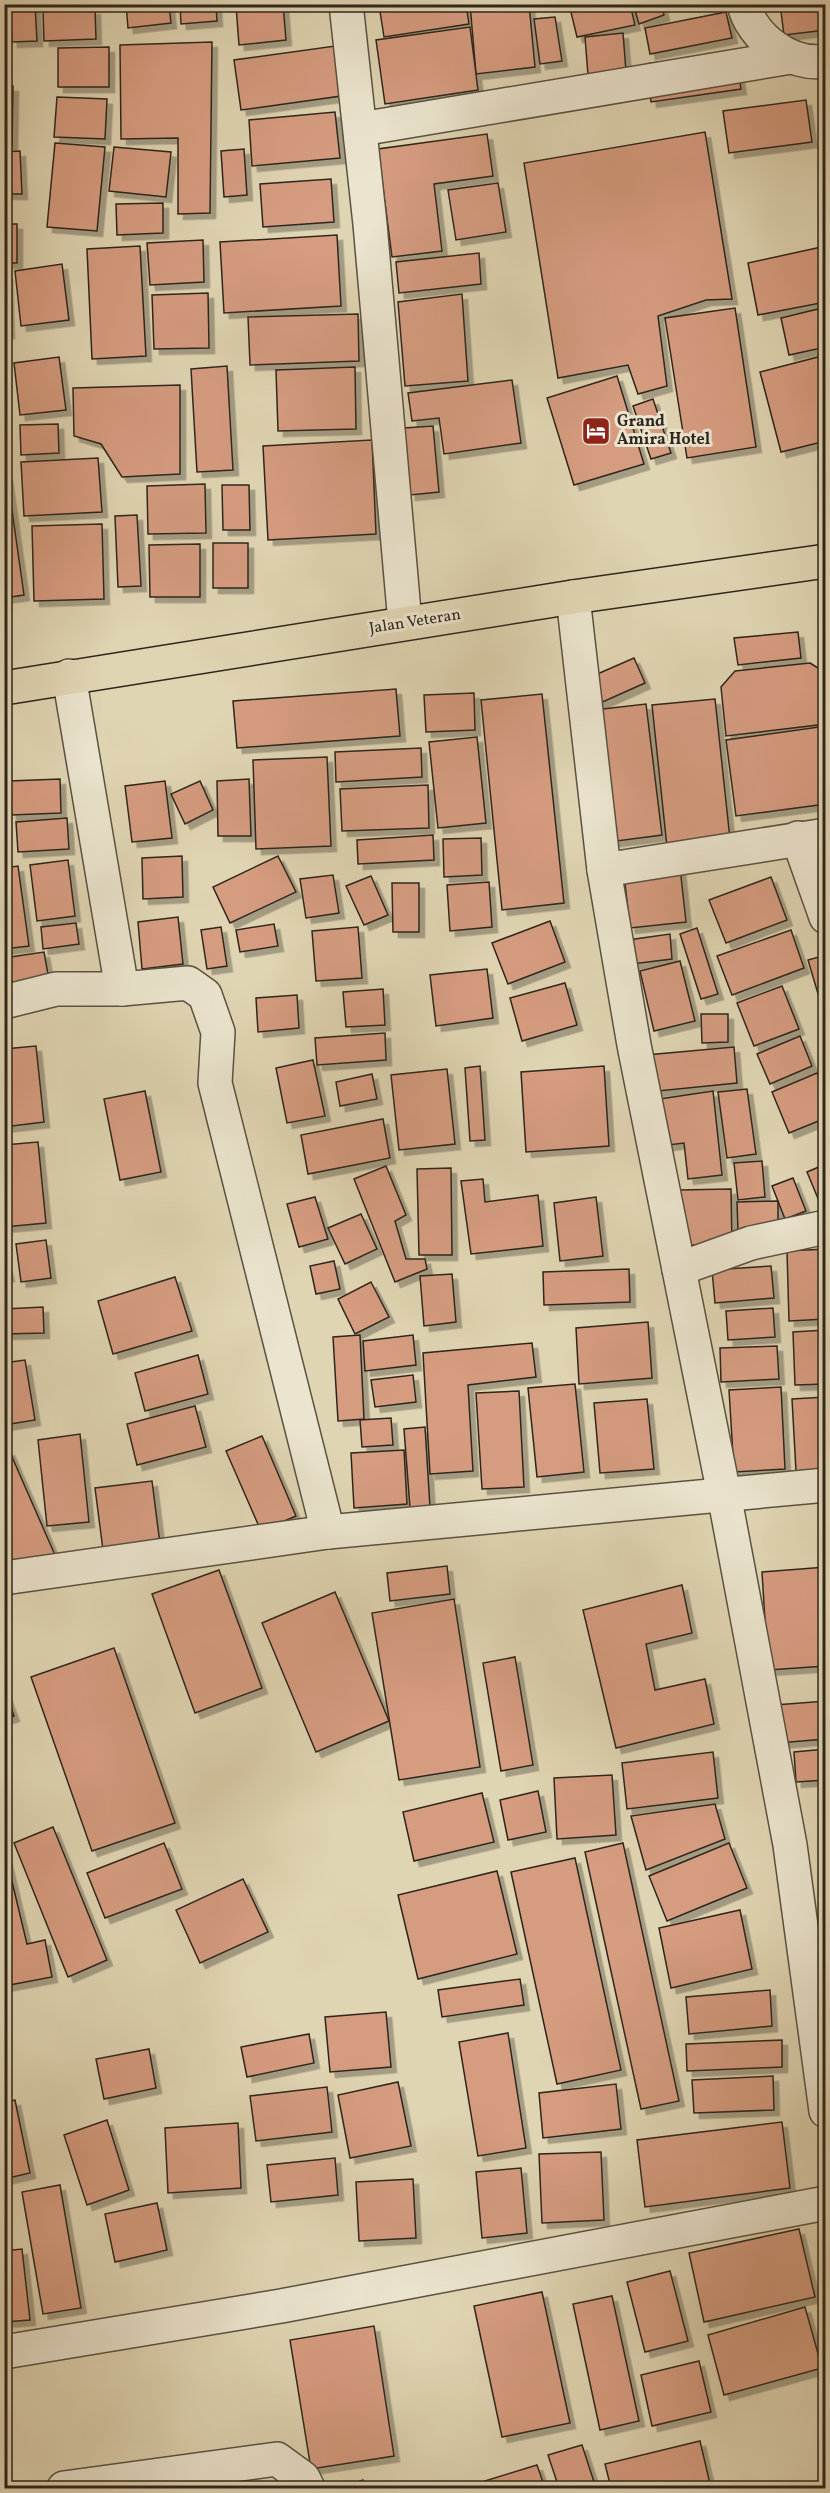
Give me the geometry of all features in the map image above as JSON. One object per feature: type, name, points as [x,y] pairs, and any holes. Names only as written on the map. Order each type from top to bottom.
[{"type":"main road","name":"Jalan Veteran","points":[[4,688],[573,597],[825,561]]},
{"type":"street","points":[[346,4],[361,129],[405,623]]},
{"type":"street","points":[[744,4],[747,20],[766,39],[792,57]]},
{"type":"street","points":[[361,129],[792,57],[825,61]]},
{"type":"street","points":[[573,597],[604,870],[634,1045],[724,1494],[790,1845],[825,2111]]},
{"type":"street","points":[[69,676],[122,989]]},
{"type":"street","points":[[604,870],[812,836],[825,917]]},
{"type":"street","points":[[4,1002],[56,989],[122,989],[188,983],[205,995],[218,1032],[215,1083],[328,1532]]},
{"type":"street","points":[[679,1269],[750,1243],[825,1227]]},
{"type":"street","points":[[4,1578],[328,1532],[825,1485]]},
{"type":"street","points":[[4,2352],[281,2306],[825,2203]]},
{"type":"street","points":[[64,2488],[278,2459],[303,2478],[308,2488]]},
{"type":"building","points":[[10,4],[35,4],[37,41],[12,42]]},
{"type":"building","points":[[126,4],[169,4],[171,23],[128,28]]},
{"type":"building","points":[[180,4],[216,4],[217,21],[181,24]]},
{"type":"building","points":[[283,4],[286,40],[239,45],[236,6]]},
{"type":"building","points":[[466,4],[469,24],[384,37],[379,5]]},
{"type":"building","points":[[470,4],[529,4],[535,67],[476,74]]},
{"type":"building","points":[[569,4],[630,4],[635,25],[577,37]]},
{"type":"building","points":[[633,4],[661,4],[664,15],[639,24]]},
{"type":"building","points":[[780,4],[826,4],[826,30],[784,35]]},
{"type":"building","points":[[95,9],[96,39],[44,41],[43,11]]},
{"type":"building","points":[[726,12],[732,38],[650,54],[645,28]]},
{"type":"building","points":[[555,17],[562,61],[540,64],[534,19]]},
{"type":"building","points":[[470,27],[478,90],[385,104],[376,40]]},
{"type":"building","points":[[623,33],[626,71],[588,75],[585,37]]},
{"type":"building","points":[[212,42],[210,213],[178,214],[178,138],[121,139],[120,45]]},
{"type":"building","points":[[335,46],[341,96],[241,110],[234,60]]},
{"type":"building","points":[[109,47],[109,87],[58,87],[58,48]]},
{"type":"building","points":[[735,52],[741,89],[651,102],[646,64]]},
{"type":"building","points":[[4,86],[13,86],[12,145],[4,145]]},
{"type":"building","points":[[57,97],[107,99],[105,139],[54,137]]},
{"type":"building","points":[[806,100],[812,142],[729,153],[723,111]]},
{"type":"building","points":[[335,112],[340,158],[252,166],[249,120]]},
{"type":"building","points":[[705,132],[732,299],[706,300],[658,316],[667,386],[638,394],[628,365],[558,378],[524,163]]},
{"type":"building","points":[[487,134],[493,176],[434,184],[442,251],[392,257],[378,149]]},
{"type":"building","points":[[55,143],[105,147],[97,231],[47,227]]},
{"type":"building","points":[[114,147],[171,152],[166,197],[109,191]]},
{"type":"building","points":[[244,149],[247,195],[224,197],[221,151]]},
{"type":"building","points":[[20,151],[22,194],[4,194],[4,152]]},
{"type":"building","points":[[331,179],[334,222],[263,227],[260,184]]},
{"type":"building","points":[[498,183],[506,232],[456,240],[448,190]]},
{"type":"building","points":[[163,203],[163,233],[117,235],[116,204]]},
{"type":"building","points":[[4,224],[17,224],[17,263],[4,263]]},
{"type":"building","points":[[337,235],[341,306],[224,313],[220,242]]},
{"type":"building","points":[[203,240],[204,282],[150,285],[147,243]]},
{"type":"building","points":[[140,246],[146,356],[92,359],[87,249]]},
{"type":"building","points":[[826,246],[826,302],[758,315],[748,263]]},
{"type":"building","points":[[479,253],[481,284],[399,293],[396,262]]},
{"type":"building","points":[[62,264],[69,320],[21,326],[15,271]]},
{"type":"building","points":[[4,274],[7,274],[9,333],[4,333]]},
{"type":"building","points":[[208,293],[209,348],[154,349],[152,295]]},
{"type":"building","points":[[462,294],[468,381],[405,386],[398,302]]},
{"type":"building","points":[[735,308],[756,447],[687,458],[665,318]]},
{"type":"building","points":[[818,309],[826,347],[789,355],[781,318]]},
{"type":"building","points":[[358,314],[359,361],[250,365],[248,317]]},
{"type":"building","points":[[822,356],[826,369],[826,441],[781,452],[760,372]]},
{"type":"building","points":[[59,357],[66,410],[20,415],[14,363]]},
{"type":"building","points":[[227,366],[233,470],[197,472],[191,369]]},
{"type":"building","points":[[355,367],[356,429],[278,431],[276,370]]},
{"type":"building","name":"Grand Amira Hotel","points":[[617,376],[644,464],[574,485],[547,398]]},
{"type":"building","points":[[512,380],[521,443],[444,454],[439,418],[412,421],[408,393]]},
{"type":"building","points":[[180,385],[180,474],[122,477],[101,444],[74,436],[73,388]]},
{"type":"building","points":[[653,399],[671,453],[651,459],[633,406]]},
{"type":"building","points":[[58,424],[59,453],[21,455],[20,425]]},
{"type":"building","points":[[433,426],[439,492],[410,495],[404,428]]},
{"type":"building","points":[[372,440],[376,534],[268,540],[263,446]]},
{"type":"building","points":[[98,458],[102,512],[24,516],[21,462]]},
{"type":"building","points":[[4,475],[7,475],[24,595],[4,598]]},
{"type":"building","points":[[205,484],[206,533],[148,534],[147,486]]},
{"type":"building","points":[[222,485],[249,485],[250,530],[223,530]]},
{"type":"building","points":[[137,515],[141,586],[118,587],[115,516]]},
{"type":"building","points":[[102,524],[104,599],[34,601],[32,526]]},
{"type":"building","points":[[213,543],[248,543],[248,588],[213,588]]},
{"type":"building","points":[[200,544],[200,597],[150,597],[149,545]]},
{"type":"building","points":[[798,632],[801,658],[738,665],[734,638]]},
{"type":"building","points":[[634,658],[645,683],[598,704],[586,679]]},
{"type":"building","points":[[810,663],[826,673],[826,724],[726,736],[721,687],[735,671]]},
{"type":"building","points":[[396,689],[400,736],[237,748],[233,701]]},
{"type":"building","points":[[474,693],[475,730],[426,732],[424,695]]},
{"type":"building","points":[[542,694],[564,903],[502,910],[481,700]]},
{"type":"building","points":[[715,699],[730,839],[667,847],[652,705]]},
{"type":"building","points":[[646,704],[662,835],[609,842],[594,710]]},
{"type":"building","points":[[826,726],[826,804],[736,816],[726,740]]},
{"type":"building","points":[[477,737],[486,823],[438,828],[429,742]]},
{"type":"building","points":[[421,748],[422,777],[336,782],[335,752]]},
{"type":"building","points":[[327,757],[331,846],[256,849],[253,760]]},
{"type":"building","points":[[60,779],[61,813],[11,815],[9,781]]},
{"type":"building","points":[[249,779],[251,836],[218,836],[217,781]]},
{"type":"building","points":[[165,781],[172,838],[132,842],[125,786]]},
{"type":"building","points":[[200,781],[213,810],[185,824],[171,794]]},
{"type":"building","points":[[428,785],[429,828],[342,831],[340,789]]},
{"type":"building","points":[[67,818],[69,849],[18,852],[16,822]]},
{"type":"building","points":[[433,835],[434,860],[358,864],[357,840]]},
{"type":"building","points":[[481,838],[482,875],[444,877],[443,839]]},
{"type":"building","points":[[182,856],[183,897],[143,899],[142,858]]},
{"type":"building","points":[[278,856],[296,892],[230,923],[213,887]]},
{"type":"building","points":[[68,860],[75,916],[37,921],[30,865]]},
{"type":"building","points":[[18,866],[29,946],[4,949],[4,868]]},
{"type":"building","points":[[680,867],[686,922],[630,928],[624,874]]},
{"type":"building","points":[[333,875],[339,913],[306,918],[300,879]]},
{"type":"building","points":[[371,876],[388,915],[364,925],[346,886]]},
{"type":"building","points":[[771,877],[787,920],[726,943],[709,900]]},
{"type":"building","points":[[489,882],[492,927],[450,931],[447,885]]},
{"type":"building","points":[[392,883],[419,883],[419,932],[393,932]]},
{"type":"building","points":[[178,917],[183,964],[142,969],[138,922]]},
{"type":"building","points":[[550,921],[565,962],[508,984],[492,943]]},
{"type":"building","points":[[76,923],[79,944],[43,949],[41,927]]},
{"type":"building","points":[[274,924],[278,946],[240,952],[236,930]]},
{"type":"building","points":[[221,927],[227,966],[207,969],[201,930]]},
{"type":"building","points":[[358,927],[362,978],[316,981],[312,931]]},
{"type":"building","points":[[697,928],[718,994],[701,999],[680,934]]},
{"type":"building","points":[[791,930],[804,968],[732,995],[717,956]]},
{"type":"building","points":[[670,934],[672,959],[632,964],[628,940]]},
{"type":"building","points":[[44,952],[49,980],[5,988],[4,958]]},
{"type":"building","points":[[826,955],[826,1013],[824,1014],[808,960]]},
{"type":"building","points":[[680,961],[695,1021],[654,1031],[640,971]]},
{"type":"building","points":[[487,969],[493,1018],[436,1026],[430,975]]},
{"type":"building","points":[[565,983],[577,1025],[522,1041],[510,998]]},
{"type":"building","points":[[782,986],[799,1029],[754,1046],[737,1003]]},
{"type":"building","points":[[383,989],[385,1025],[346,1027],[343,992]]},
{"type":"building","points":[[297,995],[299,1028],[258,1032],[256,998]]},
{"type":"building","points":[[701,1014],[728,1014],[728,1042],[702,1043]]},
{"type":"building","points":[[385,1033],[386,1060],[317,1065],[315,1038]]},
{"type":"building","points":[[800,1036],[812,1066],[770,1084],[757,1054]]},
{"type":"building","points":[[36,1046],[44,1122],[4,1127],[4,1049]]},
{"type":"building","points":[[734,1047],[737,1083],[648,1092],[646,1055]]},
{"type":"building","points":[[313,1060],[325,1116],[287,1123],[276,1068]]},
{"type":"building","points":[[480,1066],[485,1140],[470,1141],[465,1068]]},
{"type":"building","points":[[604,1066],[609,1146],[526,1152],[521,1072]]},
{"type":"building","points":[[447,1069],[455,1144],[399,1150],[391,1075]]},
{"type":"building","points":[[817,1073],[826,1092],[826,1118],[789,1133],[772,1092]]},
{"type":"building","points":[[372,1074],[377,1099],[340,1106],[336,1082]]},
{"type":"building","points":[[747,1089],[756,1154],[727,1158],[718,1092]]},
{"type":"building","points":[[145,1091],[161,1172],[120,1180],[104,1099]]},
{"type":"building","points":[[713,1091],[722,1175],[688,1179],[684,1143],[659,1146],[653,1100]]},
{"type":"building","points":[[383,1119],[390,1158],[308,1174],[301,1135]]},
{"type":"building","points":[[38,1142],[46,1223],[4,1227],[4,1145]]},
{"type":"building","points":[[762,1161],[765,1197],[738,1200],[734,1163]]},
{"type":"building","points":[[826,1164],[826,1212],[824,1213],[807,1172]]},
{"type":"building","points":[[386,1166],[406,1215],[395,1221],[406,1259],[425,1259],[427,1269],[395,1282],[354,1179]]},
{"type":"building","points":[[451,1168],[452,1255],[419,1255],[417,1169]]},
{"type":"building","points":[[793,1178],[806,1211],[785,1219],[772,1186]]},
{"type":"building","points":[[483,1179],[485,1202],[538,1195],[543,1246],[471,1254],[461,1181]]},
{"type":"building","points":[[731,1189],[732,1245],[680,1245],[679,1190]]},
{"type":"building","points":[[315,1197],[328,1239],[299,1247],[287,1204]]},
{"type":"building","points":[[596,1197],[603,1256],[560,1261],[554,1203]]},
{"type":"building","points":[[778,1201],[778,1231],[738,1232],[737,1202]]},
{"type":"building","points":[[361,1214],[377,1249],[345,1264],[328,1228]]},
{"type":"building","points":[[46,1240],[51,1278],[21,1282],[16,1244]]},
{"type":"building","points":[[826,1249],[826,1319],[789,1321],[787,1251]]},
{"type":"building","points":[[4,1257],[9,1276],[4,1277]]},
{"type":"building","points":[[334,1261],[340,1289],[316,1294],[310,1266]]},
{"type":"building","points":[[771,1266],[774,1298],[715,1303],[712,1270]]},
{"type":"building","points":[[629,1269],[630,1302],[544,1305],[543,1272]]},
{"type":"building","points":[[452,1274],[456,1322],[424,1326],[420,1276]]},
{"type":"building","points":[[175,1277],[192,1331],[113,1354],[98,1301]]},
{"type":"building","points":[[371,1282],[389,1317],[355,1334],[338,1299]]},
{"type":"building","points":[[43,1307],[44,1333],[4,1334],[4,1309]]},
{"type":"building","points":[[773,1308],[775,1337],[728,1340],[726,1311]]},
{"type":"building","points":[[648,1322],[652,1378],[579,1384],[576,1328]]},
{"type":"building","points":[[826,1330],[826,1384],[795,1385],[793,1332]]},
{"type":"building","points":[[360,1335],[364,1419],[338,1421],[333,1337]]},
{"type":"building","points":[[413,1335],[416,1365],[365,1371],[363,1341]]},
{"type":"building","points":[[532,1343],[536,1377],[468,1385],[473,1471],[430,1474],[423,1353]]},
{"type":"building","points":[[777,1346],[779,1379],[721,1382],[720,1348]]},
{"type":"building","points":[[198,1355],[208,1394],[145,1411],[135,1373]]},
{"type":"building","points":[[25,1360],[35,1420],[4,1425],[4,1363]]},
{"type":"building","points":[[413,1375],[416,1402],[375,1407],[371,1380]]},
{"type":"building","points":[[575,1384],[584,1472],[537,1477],[528,1388]]},
{"type":"building","points":[[781,1387],[785,1469],[734,1472],[729,1390]]},
{"type":"building","points":[[519,1391],[524,1487],[482,1489],[476,1393]]},
{"type":"building","points":[[826,1397],[826,1469],[796,1471],[792,1399]]},
{"type":"building","points":[[647,1399],[654,1469],[600,1473],[594,1403]]},
{"type":"building","points":[[195,1406],[206,1447],[137,1465],[127,1424]]},
{"type":"building","points":[[391,1418],[393,1445],[362,1447],[360,1420]]},
{"type":"building","points":[[425,1427],[430,1507],[410,1508],[404,1429]]},
{"type":"building","points":[[80,1434],[89,1522],[47,1526],[38,1440]]},
{"type":"building","points":[[262,1436],[296,1516],[261,1531],[226,1451]]},
{"type":"building","points":[[9,1450],[55,1555],[12,1574],[4,1558],[4,1452]]},
{"type":"building","points":[[404,1450],[407,1504],[354,1508],[351,1453]]},
{"type":"building","points":[[152,1481],[160,1544],[103,1550],[95,1488]]},
{"type":"building","points":[[447,1566],[450,1594],[390,1601],[387,1573]]},
{"type":"building","points":[[826,1567],[826,1666],[768,1670],[762,1572]]},
{"type":"building","points":[[219,1570],[262,1688],[195,1713],[152,1594]]},
{"type":"building","points":[[682,1585],[692,1633],[646,1644],[655,1690],[705,1679],[714,1724],[616,1748],[583,1610]]},
{"type":"building","points":[[335,1592],[389,1721],[316,1752],[262,1623]]},
{"type":"building","points":[[454,1599],[480,1767],[399,1780],[372,1613]]},
{"type":"building","points":[[114,1648],[175,1823],[92,1851],[31,1677]]},
{"type":"building","points":[[515,1657],[533,1765],[501,1771],[483,1663]]},
{"type":"building","points":[[4,1689],[14,1716],[4,1719]]},
{"type":"building","points":[[826,1701],[826,1739],[778,1743],[775,1705]]},
{"type":"building","points":[[826,1749],[826,1780],[796,1782],[794,1752]]},
{"type":"building","points":[[713,1752],[718,1798],[627,1809],[622,1763]]},
{"type":"building","points":[[612,1775],[616,1835],[557,1839],[554,1778]]},
{"type":"building","points":[[538,1791],[546,1832],[508,1840],[500,1800]]},
{"type":"building","points":[[482,1793],[494,1842],[414,1861],[403,1812]]},
{"type":"building","points":[[715,1804],[725,1839],[646,1870],[631,1816]]},
{"type":"building","points":[[53,1827],[107,1960],[68,1977],[14,1843]]},
{"type":"building","points":[[164,1843],[182,1889],[105,1918],[87,1873]]},
{"type":"building","points":[[623,1843],[679,2101],[641,2109],[585,1852]]},
{"type":"building","points":[[729,1843],[747,1888],[667,1921],[649,1876]]},
{"type":"building","points":[[4,1848],[27,1944],[45,1940],[52,1977],[4,1986]]},
{"type":"building","points":[[575,1858],[621,2070],[557,2084],[511,1872]]},
{"type":"building","points":[[497,1871],[517,1954],[418,1979],[398,1895]]},
{"type":"building","points":[[243,1879],[268,1932],[200,1963],[176,1910]]},
{"type":"building","points":[[740,1910],[752,1969],[671,1988],[659,1928]]},
{"type":"building","points":[[823,1919],[826,1919],[826,1953],[823,1953]]},
{"type":"building","points":[[520,1979],[524,2005],[442,2017],[438,1990]]},
{"type":"building","points":[[770,1990],[772,2026],[689,2034],[686,1997]]},
{"type":"building","points":[[386,2012],[391,2067],[330,2072],[325,2017]]},
{"type":"building","points":[[508,2033],[526,2148],[478,2156],[459,2042]]},
{"type":"building","points":[[309,2034],[314,2063],[247,2077],[241,2047]]},
{"type":"building","points":[[782,2040],[782,2067],[687,2071],[686,2044]]},
{"type":"building","points":[[149,2049],[156,2088],[104,2099],[96,2059]]},
{"type":"building","points":[[773,2076],[774,2110],[694,2113],[692,2080]]},
{"type":"building","points":[[398,2082],[411,2146],[350,2158],[338,2095]]},
{"type":"building","points":[[616,2084],[621,2129],[543,2138],[539,2093]]},
{"type":"building","points":[[327,2087],[332,2132],[256,2141],[250,2096]]},
{"type":"building","points":[[15,2100],[30,2173],[4,2179],[4,2102]]},
{"type":"building","points":[[107,2120],[129,2190],[87,2205],[64,2135]]},
{"type":"building","points":[[782,2122],[790,2188],[645,2207],[637,2140]]},
{"type":"building","points":[[238,2123],[241,2188],[168,2193],[165,2128]]},
{"type":"building","points":[[601,2152],[604,2220],[542,2223],[539,2154]]},
{"type":"building","points":[[335,2158],[338,2195],[271,2202],[267,2165]]},
{"type":"building","points":[[521,2168],[527,2233],[482,2238],[476,2172]]},
{"type":"building","points":[[413,2179],[416,2238],[359,2241],[356,2182]]},
{"type":"building","points":[[60,2185],[81,2308],[43,2314],[22,2192]]},
{"type":"building","points":[[157,2203],[167,2250],[115,2262],[105,2214]]},
{"type":"building","points":[[799,2229],[815,2297],[704,2322],[689,2253]]},
{"type":"building","points":[[22,2249],[30,2320],[4,2322],[4,2251]]},
{"type":"building","points":[[670,2271],[688,2341],[645,2352],[627,2282]]},
{"type":"building","points":[[542,2292],[570,2423],[502,2437],[474,2306]]},
{"type":"building","points":[[612,2296],[639,2421],[600,2430],[573,2304]]},
{"type":"building","points":[[805,2307],[822,2368],[724,2395],[708,2335]]},
{"type":"building","points":[[374,2326],[394,2456],[311,2469],[290,2340]]},
{"type":"building","points":[[699,2361],[711,2412],[652,2426],[641,2375]]},
{"type":"building","points":[[700,2441],[711,2488],[611,2488],[605,2464]]},
{"type":"building","points":[[582,2445],[596,2488],[559,2488],[548,2455]]},
{"type":"building","points":[[537,2465],[545,2488],[462,2488]]},
{"type":"building","points":[[363,2480],[366,2488],[341,2488]]},
{"type":"place","name":"Grand Amira Hotel","points":[[596,431]]}]
